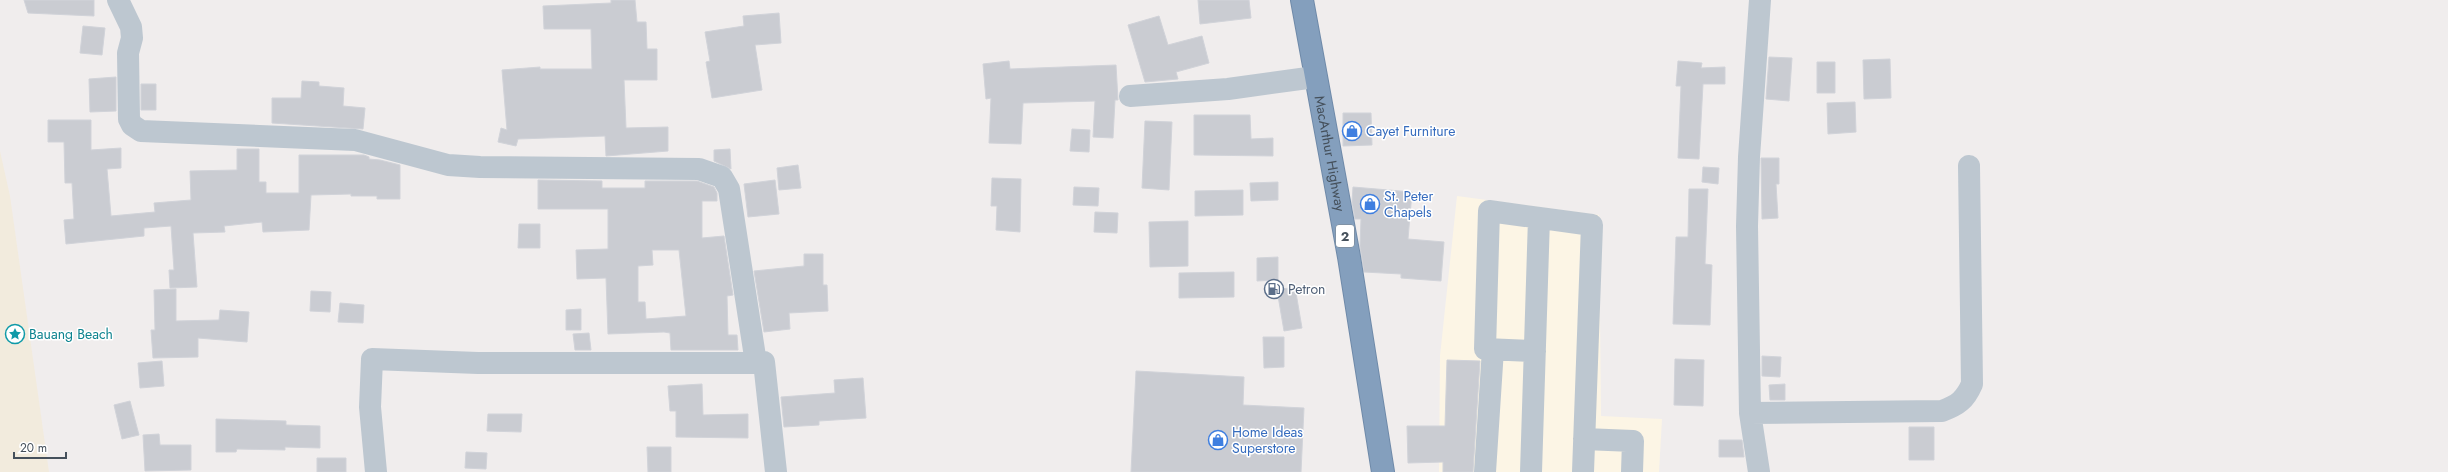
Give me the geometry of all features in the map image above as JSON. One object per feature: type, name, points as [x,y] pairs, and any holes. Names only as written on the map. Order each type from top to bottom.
[{"type":"highway","name":"MacArthur Highway","points":[[1302,0],[1348,257],[1383,472]]},
{"type":"street","points":[[118,0],[131,27],[132,38],[128,53],[129,119],[132,124],[141,130],[355,140],[448,165],[620,170],[686,168],[711,172],[722,177],[729,189],[756,363]]},
{"type":"street","points":[[1759,472],[1750,413],[1747,226],[1749,157],[1760,0]]},
{"type":"street","points":[[1130,96],[1228,89],[1315,77]]},
{"type":"street","points":[[1750,413],[1942,411],[1958,405],[1967,395],[1972,384],[1969,166]]},
{"type":"street","points":[[1535,351],[1485,349],[1489,211],[1592,225],[1584,472]]},
{"type":"street","points":[[1531,472],[1539,218]]},
{"type":"street","points":[[1485,472],[1492,349]]},
{"type":"street","points":[[376,472],[370,406],[372,359],[478,363],[764,362],[776,472]]},
{"type":"street","points":[[1584,439],[1633,441],[1632,472]]},
{"type":"shaded area","points":[[1457,196],[1599,215],[1601,416],[1662,419],[1659,472],[1439,472],[1440,356]]},
{"type":"sand","name":"Bauang Beach","points":[[0,151],[10,196],[49,472],[0,472]]},
{"type":"building","points":[[24,0],[94,0],[94,16],[28,13]]},
{"type":"building","points":[[611,0],[635,0],[637,22],[646,22],[647,49],[657,49],[657,80],[624,80],[626,128],[668,127],[668,151],[606,156],[605,136],[518,139],[516,146],[498,142],[501,128],[507,130],[502,70],[540,67],[540,69],[592,69],[591,29],[544,29],[543,6],[611,3]]},
{"type":"building","points":[[1198,0],[1249,0],[1251,18],[1200,24]]},
{"type":"building","points":[[779,13],[781,43],[755,45],[762,90],[712,98],[706,62],[710,61],[705,32],[744,26],[743,16]]},
{"type":"building","points":[[1159,16],[1168,45],[1202,36],[1209,63],[1176,72],[1178,79],[1145,82],[1128,25]]},
{"type":"building","points":[[83,26],[105,28],[102,55],[80,53]]},
{"type":"building","points":[[1769,57],[1792,58],[1789,101],[1766,99]]},
{"type":"building","points":[[1890,59],[1891,98],[1864,99],[1863,60]]},
{"type":"building","points":[[1009,61],[1010,69],[1116,65],[1118,100],[1115,100],[1113,138],[1093,137],[1095,101],[1023,103],[1021,144],[989,143],[991,98],[986,99],[983,64]]},
{"type":"building","points":[[1678,61],[1702,63],[1701,68],[1725,67],[1725,84],[1703,84],[1699,159],[1678,158],[1681,86],[1676,86]]},
{"type":"building","points":[[1817,62],[1835,62],[1835,93],[1817,93]]},
{"type":"building","points":[[116,77],[116,111],[90,112],[89,79]]},
{"type":"building","points":[[302,81],[319,82],[319,86],[344,88],[343,106],[365,108],[363,129],[272,123],[272,98],[301,98]]},
{"type":"building","points":[[141,84],[156,84],[156,110],[141,110]]},
{"type":"building","points":[[1855,102],[1856,132],[1828,134],[1827,103]]},
{"type":"building","points":[[1343,113],[1371,113],[1372,145],[1343,146]]},
{"type":"building","points":[[1194,115],[1250,115],[1251,139],[1273,138],[1273,156],[1194,155]]},
{"type":"building","points":[[48,120],[91,120],[91,150],[121,148],[121,168],[107,169],[111,216],[155,212],[154,203],[191,200],[190,171],[237,170],[237,149],[259,149],[259,182],[266,182],[266,193],[299,193],[299,155],[364,155],[369,157],[369,159],[400,165],[400,199],[377,199],[377,196],[351,196],[351,194],[311,195],[309,230],[263,232],[262,222],[224,226],[225,232],[193,233],[197,287],[170,288],[169,270],[174,270],[171,226],[144,228],[144,236],[66,244],[64,220],[74,219],[72,183],[65,183],[64,142],[48,142]]},
{"type":"building","points":[[1145,121],[1172,122],[1169,190],[1142,188]]},
{"type":"building","points":[[1072,129],[1090,130],[1089,152],[1070,151]]},
{"type":"building","points":[[730,149],[731,169],[714,161],[714,150]]},
{"type":"building","points":[[1761,158],[1779,158],[1779,184],[1776,184],[1778,218],[1762,219]]},
{"type":"building","points":[[798,165],[801,188],[779,190],[777,168]]},
{"type":"building","points":[[1703,167],[1719,168],[1718,184],[1702,182]]},
{"type":"building","points":[[992,178],[1021,179],[1020,232],[996,230],[997,206],[991,206]]},
{"type":"building","points":[[538,180],[602,181],[602,188],[645,188],[645,181],[697,181],[714,187],[717,193],[717,201],[702,201],[702,238],[724,236],[733,295],[727,296],[728,335],[737,335],[738,350],[671,350],[670,333],[664,332],[608,334],[606,278],[577,279],[576,250],[608,249],[608,209],[538,209]],"holes":[[[652,250],[679,250],[686,316],[646,319],[645,302],[638,302],[638,266],[653,265]]]},
{"type":"building","points":[[775,180],[779,214],[748,217],[744,184]]},
{"type":"building","points":[[1278,182],[1278,200],[1251,201],[1250,183]]},
{"type":"building","points":[[1074,187],[1099,188],[1098,206],[1073,205]]},
{"type":"building","points":[[1353,187],[1412,192],[1408,239],[1444,242],[1441,281],[1401,278],[1401,274],[1364,272],[1360,246],[1361,219],[1355,219],[1352,202]]},
{"type":"building","points":[[1689,189],[1708,189],[1705,264],[1712,265],[1710,325],[1673,324],[1676,237],[1688,237]]},
{"type":"building","points":[[1243,190],[1243,215],[1195,216],[1195,191]]},
{"type":"building","points":[[1095,212],[1118,213],[1117,233],[1094,232]]},
{"type":"building","points":[[1188,221],[1188,266],[1150,267],[1149,222]]},
{"type":"building","points":[[519,224],[540,224],[540,248],[518,248]]},
{"type":"building","points":[[804,254],[823,254],[823,285],[827,285],[828,311],[789,313],[790,329],[764,332],[754,271],[804,266]]},
{"type":"building","points":[[1278,257],[1278,280],[1257,281],[1257,258]]},
{"type":"building","points":[[1234,272],[1234,297],[1179,298],[1179,273]]},
{"type":"building","points":[[1295,287],[1302,328],[1284,331],[1277,290]]},
{"type":"building","points":[[176,289],[176,321],[219,320],[220,310],[249,312],[247,342],[198,338],[198,357],[153,358],[151,330],[155,330],[154,290]]},
{"type":"building","points":[[311,291],[331,292],[330,312],[310,311]]},
{"type":"building","points":[[340,303],[364,305],[363,323],[338,322]]},
{"type":"building","points":[[581,309],[581,330],[566,330],[566,310]]},
{"type":"building","points":[[589,333],[591,350],[575,350],[573,334]]},
{"type":"building","points":[[1263,337],[1284,337],[1284,367],[1264,368]]},
{"type":"building","points":[[1762,356],[1781,357],[1780,377],[1762,376]]},
{"type":"building","points":[[1675,359],[1704,360],[1703,406],[1674,405]]},
{"type":"building","points":[[1447,360],[1480,361],[1473,472],[1443,472],[1443,462],[1408,463],[1407,426],[1445,426]]},
{"type":"building","points":[[162,361],[164,386],[140,388],[138,363]]},
{"type":"building","name":"Home Ideas Superstore","points":[[1136,371],[1244,377],[1243,405],[1304,408],[1301,472],[1131,472]]},
{"type":"building","points":[[863,378],[866,418],[819,421],[819,425],[784,427],[781,397],[835,393],[834,380]]},
{"type":"building","points":[[702,384],[703,415],[748,414],[748,438],[676,437],[676,411],[670,411],[668,386]]},
{"type":"building","points":[[1785,384],[1785,400],[1770,400],[1769,385]]},
{"type":"building","points":[[130,401],[139,435],[122,439],[114,405]]},
{"type":"building","points":[[488,414],[522,414],[521,432],[487,431]]},
{"type":"building","points":[[216,419],[286,421],[286,425],[320,426],[320,448],[285,447],[285,450],[237,449],[236,452],[216,452]]},
{"type":"building","points":[[1909,427],[1934,427],[1934,460],[1909,460]]},
{"type":"building","points":[[159,434],[160,445],[191,445],[191,470],[145,471],[143,435]]},
{"type":"building","points":[[1719,440],[1742,440],[1744,457],[1719,457]]},
{"type":"building","points":[[647,447],[671,447],[671,472],[648,472]]},
{"type":"building","points":[[466,452],[487,453],[486,469],[465,468]]},
{"type":"building","points":[[317,458],[346,458],[346,472],[317,472]]},
{"type":"place","name":"Cayet Furniture","points":[[1352,131]]},
{"type":"place","name":"St. Peter Chapels","points":[[1370,204]]},
{"type":"place","name":"Petron","points":[[1274,289]]},
{"type":"place","name":"Bauang Beach","points":[[15,334]]},
{"type":"place","name":"Home Ideas Superstore","points":[[1218,440]]}]
